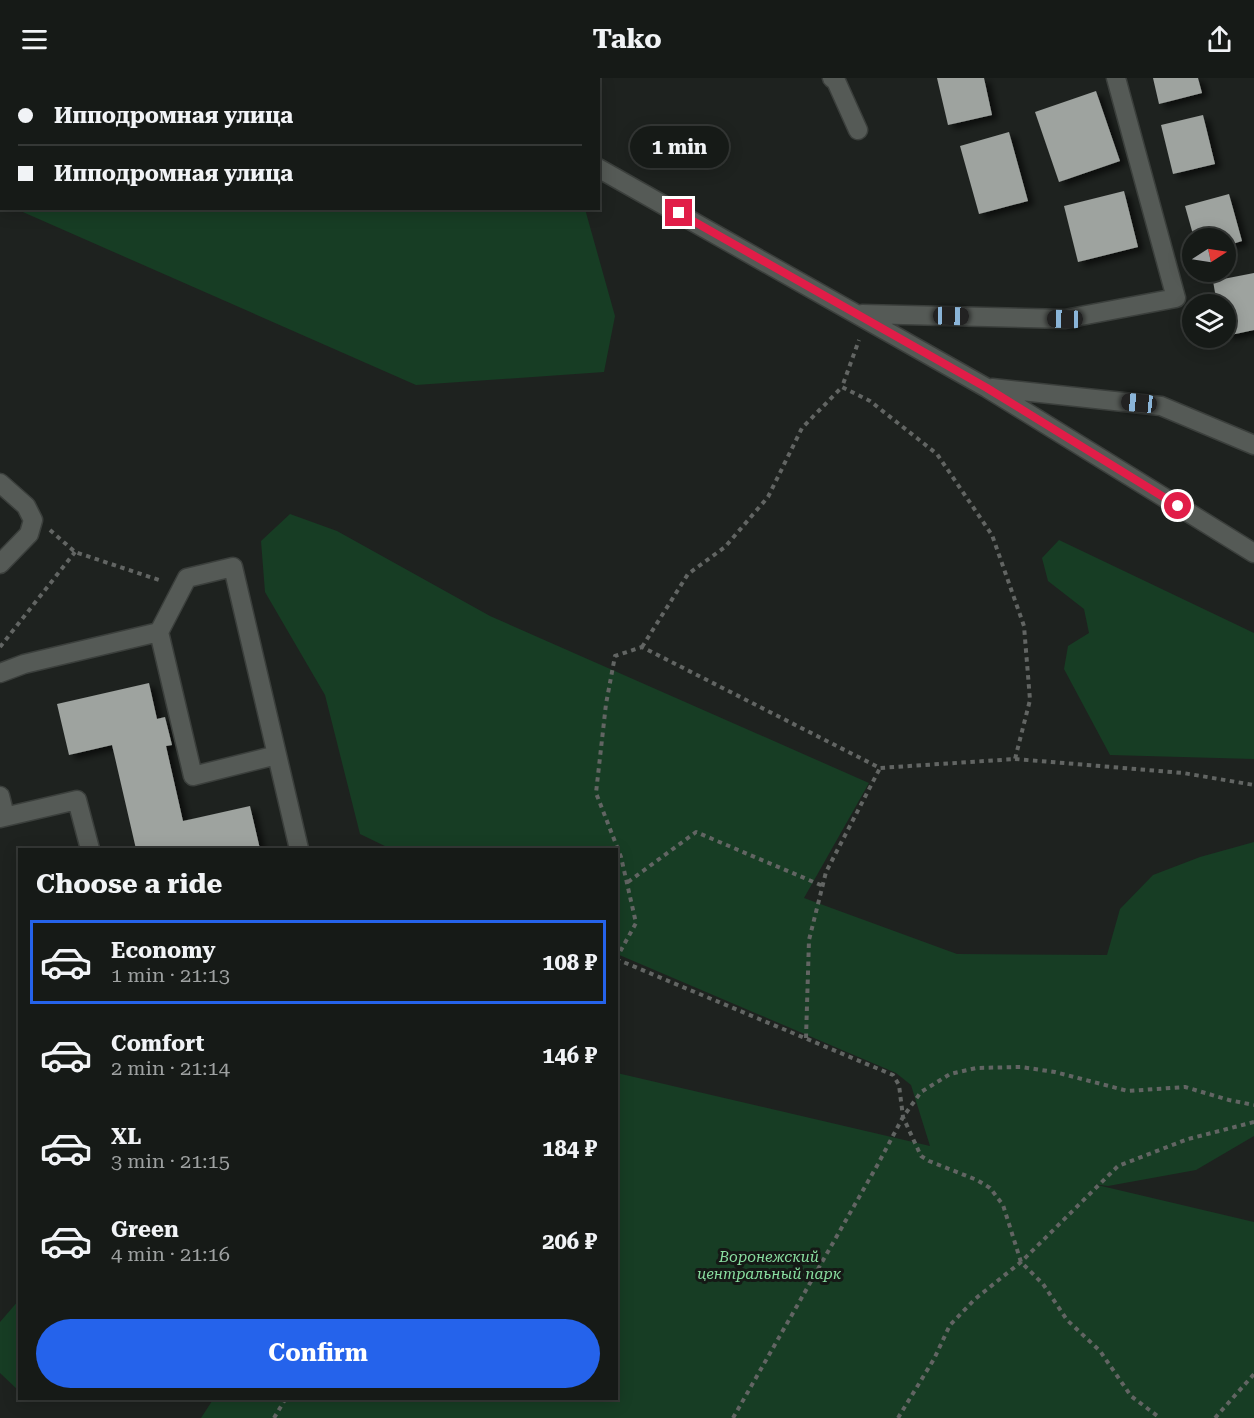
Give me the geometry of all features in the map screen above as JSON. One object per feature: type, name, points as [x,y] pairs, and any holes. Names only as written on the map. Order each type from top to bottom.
[{"type":"street","points":[[832,78],[836,81],[858,130]]},
{"type":"street","points":[[859,314],[1065,319],[1176,298],[1116,78]]},
{"type":"street","points":[[600,169],[987,388],[1254,553]]},
{"type":"street","points":[[987,388],[1161,406],[1254,445]]},
{"type":"street","points":[[0,483],[26,506],[33,520],[29,534],[0,564]]},
{"type":"street","points":[[277,756],[194,776],[159,632],[187,578],[233,567],[299,848]]},
{"type":"street","points":[[0,673],[24,664],[159,632]]},
{"type":"street","points":[[0,796],[3,817],[77,800],[90,848]]},
{"type":"path","points":[[617,848],[596,793],[606,704],[615,656],[642,647],[688,574],[725,547],[768,496],[802,428],[842,387],[859,342],[859,314]]},
{"type":"path","points":[[842,387],[870,401],[937,454],[992,535],[1024,626],[1030,700],[1015,759]]},
{"type":"path","points":[[57,535],[75,552],[182,587]]},
{"type":"path","points":[[0,647],[75,552]]},
{"type":"path","points":[[642,647],[880,768],[1015,759],[1183,773],[1254,785]]},
{"type":"path","points":[[806,1038],[809,940],[826,872],[880,768]]},
{"type":"path","points":[[628,882],[696,832],[823,886]]},
{"type":"path","points":[[618,849],[628,882],[636,923],[618,955]]},
{"type":"path","points":[[618,960],[893,1075],[899,1085],[903,1117],[921,1156],[990,1188],[1004,1205],[1021,1262],[1043,1284],[1067,1320],[1100,1351],[1131,1396],[1160,1418]]},
{"type":"path","points":[[733,1418],[903,1117],[921,1092],[950,1074],[976,1068],[1021,1067],[1055,1072],[1128,1091],[1185,1087],[1254,1105]]},
{"type":"path","points":[[898,1418],[934,1359],[950,1324],[975,1299],[1021,1262],[1118,1166],[1188,1139],[1254,1122]]},
{"type":"path","points":[[1215,1418],[1254,1373]]},
{"type":"path","points":[[274,1418],[285,1400]]},
{"type":"green space","points":[[18,210],[585,210],[615,316],[604,372],[416,385]]},
{"type":"green space","name":"Воронежский центральный парк","points":[[290,514],[337,531],[490,616],[869,783],[804,898],[957,954],[1107,955],[1120,909],[1153,875],[1200,857],[1254,842],[1254,1136],[1196,1170],[1108,1186],[1093,1184],[1254,1222],[1254,1418],[201,1418],[213,1400],[618,1400],[618,1073],[930,1146],[911,1085],[896,1073],[618,954],[618,848],[389,848],[360,834],[325,695],[265,592],[261,541]]},
{"type":"green space","points":[[1059,540],[1254,633],[1254,759],[1110,755],[1064,669],[1068,646],[1089,633],[1084,609],[1048,581],[1042,558]]},
{"type":"green space","points":[[18,1301],[18,1390],[0,1373],[0,1322]]},
{"type":"building","points":[[937,78],[984,78],[992,115],[948,125]]},
{"type":"building","points":[[1153,78],[1198,78],[1202,93],[1159,104]]},
{"type":"building","points":[[1096,91],[1120,161],[1059,182],[1035,112]]},
{"type":"building","points":[[1203,115],[1215,164],[1173,174],[1161,125]]},
{"type":"building","points":[[1009,132],[1028,201],[979,214],[960,146]]},
{"type":"building","points":[[1124,191],[1138,247],[1078,262],[1064,206]]},
{"type":"building","points":[[1229,194],[1242,241],[1236,243],[1236,228],[1191,228],[1185,206]]},
{"type":"building","points":[[1254,273],[1254,330],[1236,334],[1236,294],[1215,294],[1213,282],[1236,282],[1236,277]]},
{"type":"building","points":[[149,683],[157,719],[165,717],[172,745],[166,746],[183,821],[250,806],[260,848],[136,848],[112,745],[69,755],[57,704]]},
{"type":"route","points":[[679,213],[987,388],[1178,506]]}]
